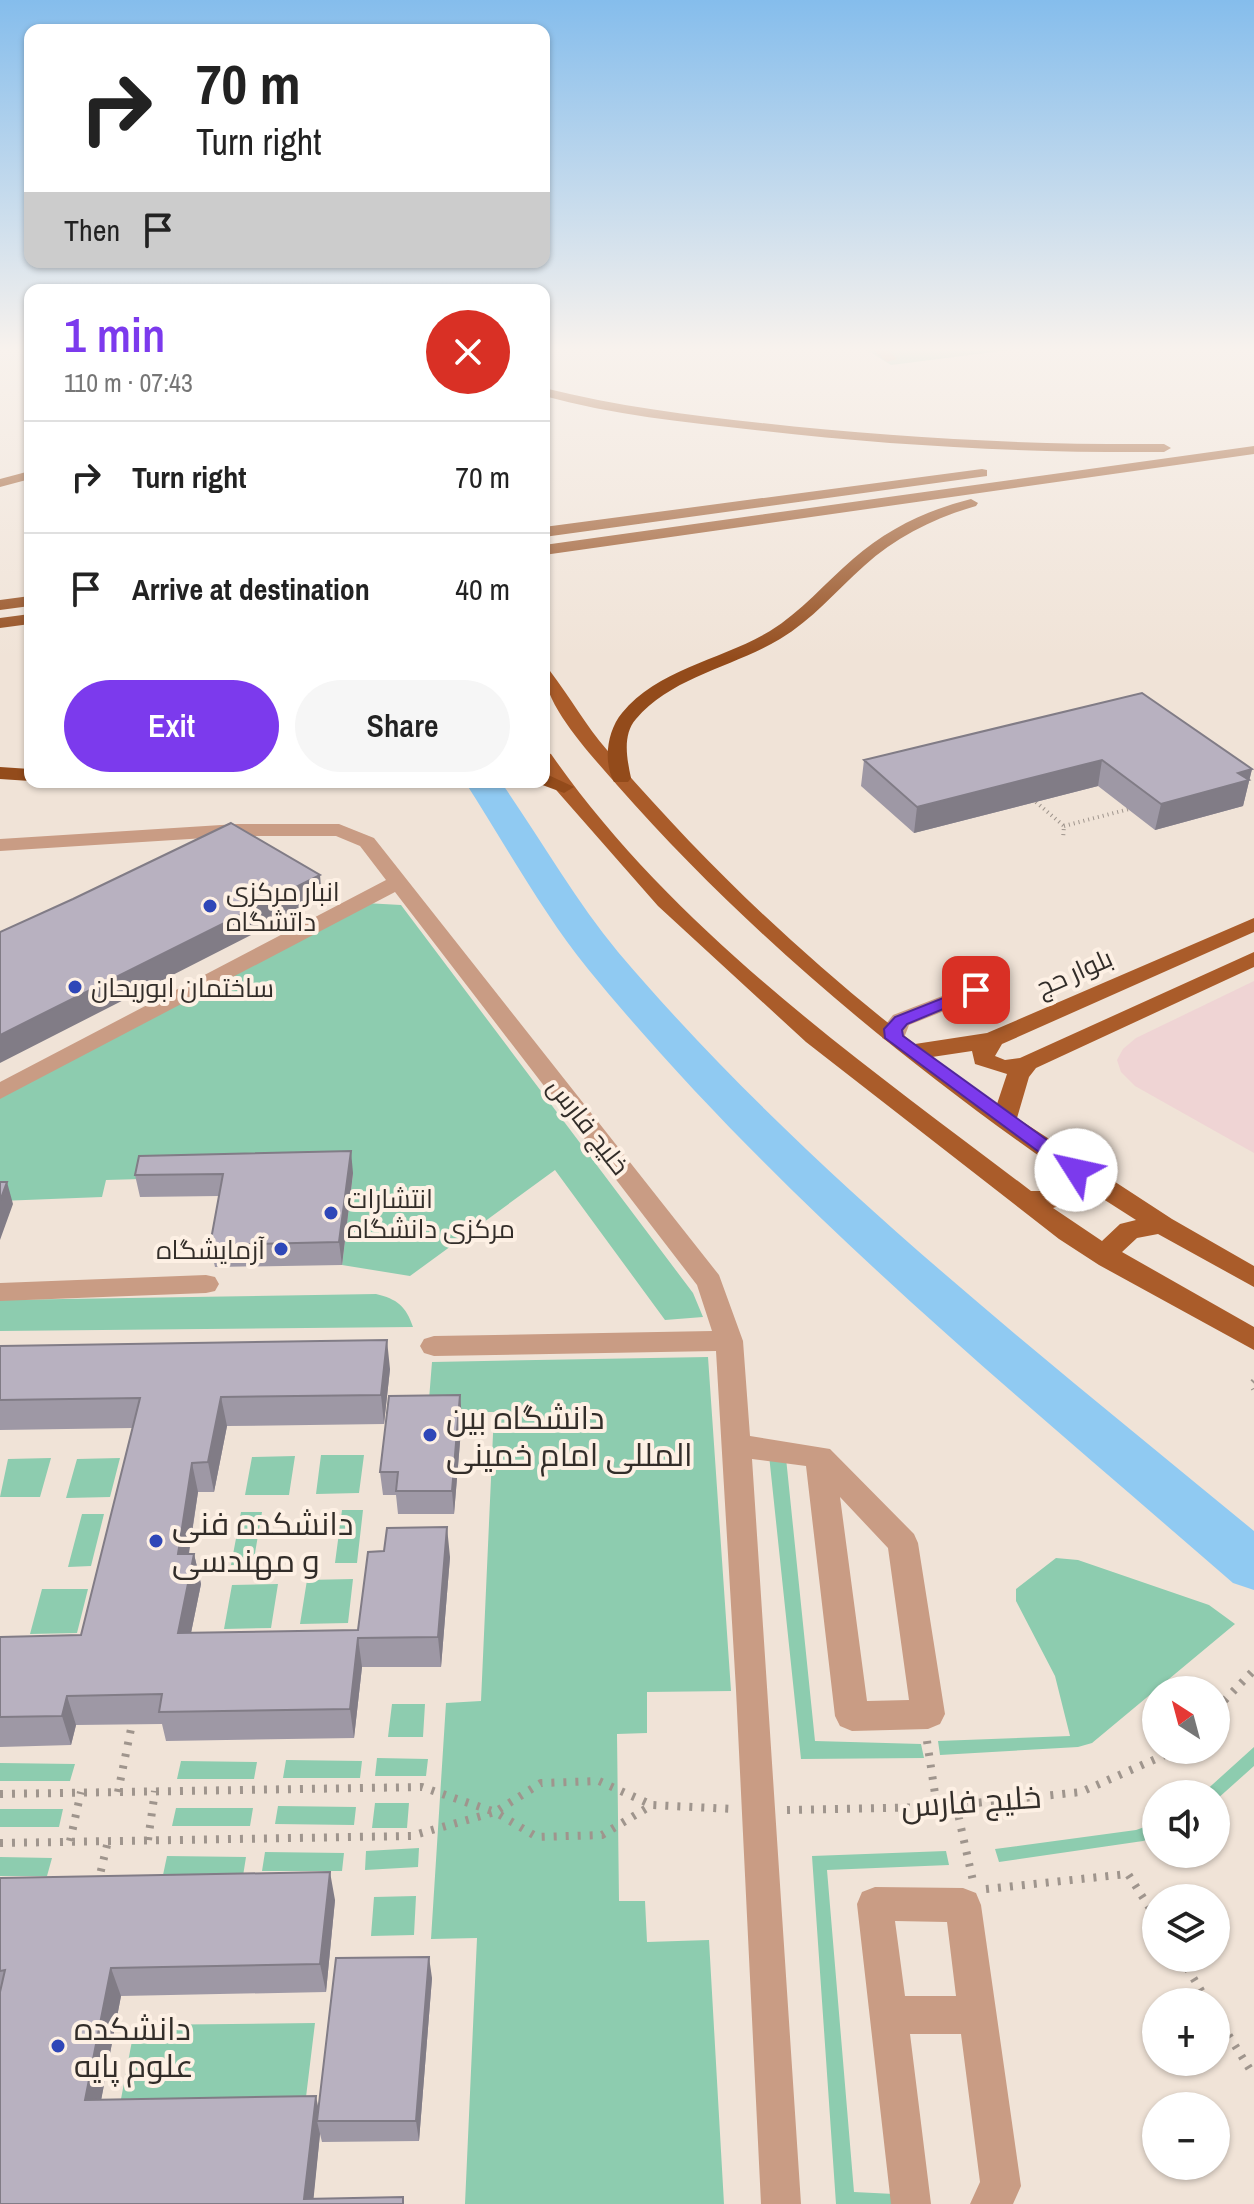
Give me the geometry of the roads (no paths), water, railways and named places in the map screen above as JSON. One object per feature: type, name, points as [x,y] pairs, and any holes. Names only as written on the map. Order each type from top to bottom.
[{"type":"highway","points":[[550,531],[1128,453]]},
{"type":"highway","points":[[550,549],[1234,453]]},
{"type":"highway","points":[[621,778],[616,750],[619,730],[650,697],[687,674],[772,637],[802,616],[859,562],[919,521],[964,504],[1075,476]]},
{"type":"highway","points":[[0,483],[24,477]]},
{"type":"highway","points":[[0,605],[24,602]]},
{"type":"highway","points":[[0,623],[24,620]]},
{"type":"highway","points":[[0,773],[24,775]]},
{"type":"main road","points":[[550,684],[580,728],[621,778],[751,917],[838,995],[1076,1170],[1159,1225],[1254,1278]]},
{"type":"main road","points":[[554,783],[665,902],[754,985],[888,1096],[1108,1259],[1254,1340]]},
{"type":"main road","name":"بلوار حج","points":[[903,1045],[952,1048],[994,1039],[1254,924]]},
{"type":"main road","points":[[994,1039],[984,1050],[983,1059],[991,1065],[1004,1068],[1028,1063],[1254,959]]},
{"type":"main road","points":[[1004,1120],[1018,1076],[1028,1063]]},
{"type":"main road","points":[[1023,1199],[1061,1199],[1072,1192],[1077,1182],[1076,1170]]},
{"type":"main road","points":[[1108,1259],[1109,1249],[1129,1230],[1159,1225]]},
{"type":"street","name":"خلیج فارس","points":[[0,845],[237,830],[339,830],[367,842],[710,1282],[729,1341],[781,2204]]},
{"type":"street","points":[[0,1092],[398,882]]},
{"type":"street","points":[[903,1045],[893,1029],[901,1020],[976,990]]},
{"type":"street","points":[[0,1292],[206,1284]]},
{"type":"street","points":[[434,1346],[729,1341]]},
{"type":"street","points":[[736,1445],[820,1457],[903,1543],[928,1714],[852,1716],[820,1457]]},
{"type":"street","points":[[911,2204],[875,1904],[963,1905],[1001,2186],[990,2204]]},
{"type":"street","points":[[888,2015],[978,2015]]},
{"type":"waterway","points":[[487,788],[601,958],[680,1048],[899,1264],[1254,1566]]},
{"type":"place","name":"انبار مرکزی داتشگاه","points":[[210,906]]},
{"type":"place","name":"ساختمان ابوریحان","points":[[75,987]]},
{"type":"place","name":"انتشارات مرکزی دانشگاه","points":[[331,1213]]},
{"type":"place","name":"آزمایشگاه","points":[[281,1249]]},
{"type":"place","name":"دانشگاه بین المللی امام خمینی","points":[[430,1435]]},
{"type":"place","name":"دانشکده فنی و مهندسی","points":[[156,1541]]},
{"type":"place","name":"دانشکده علوم پایه","points":[[58,2046]]}]
